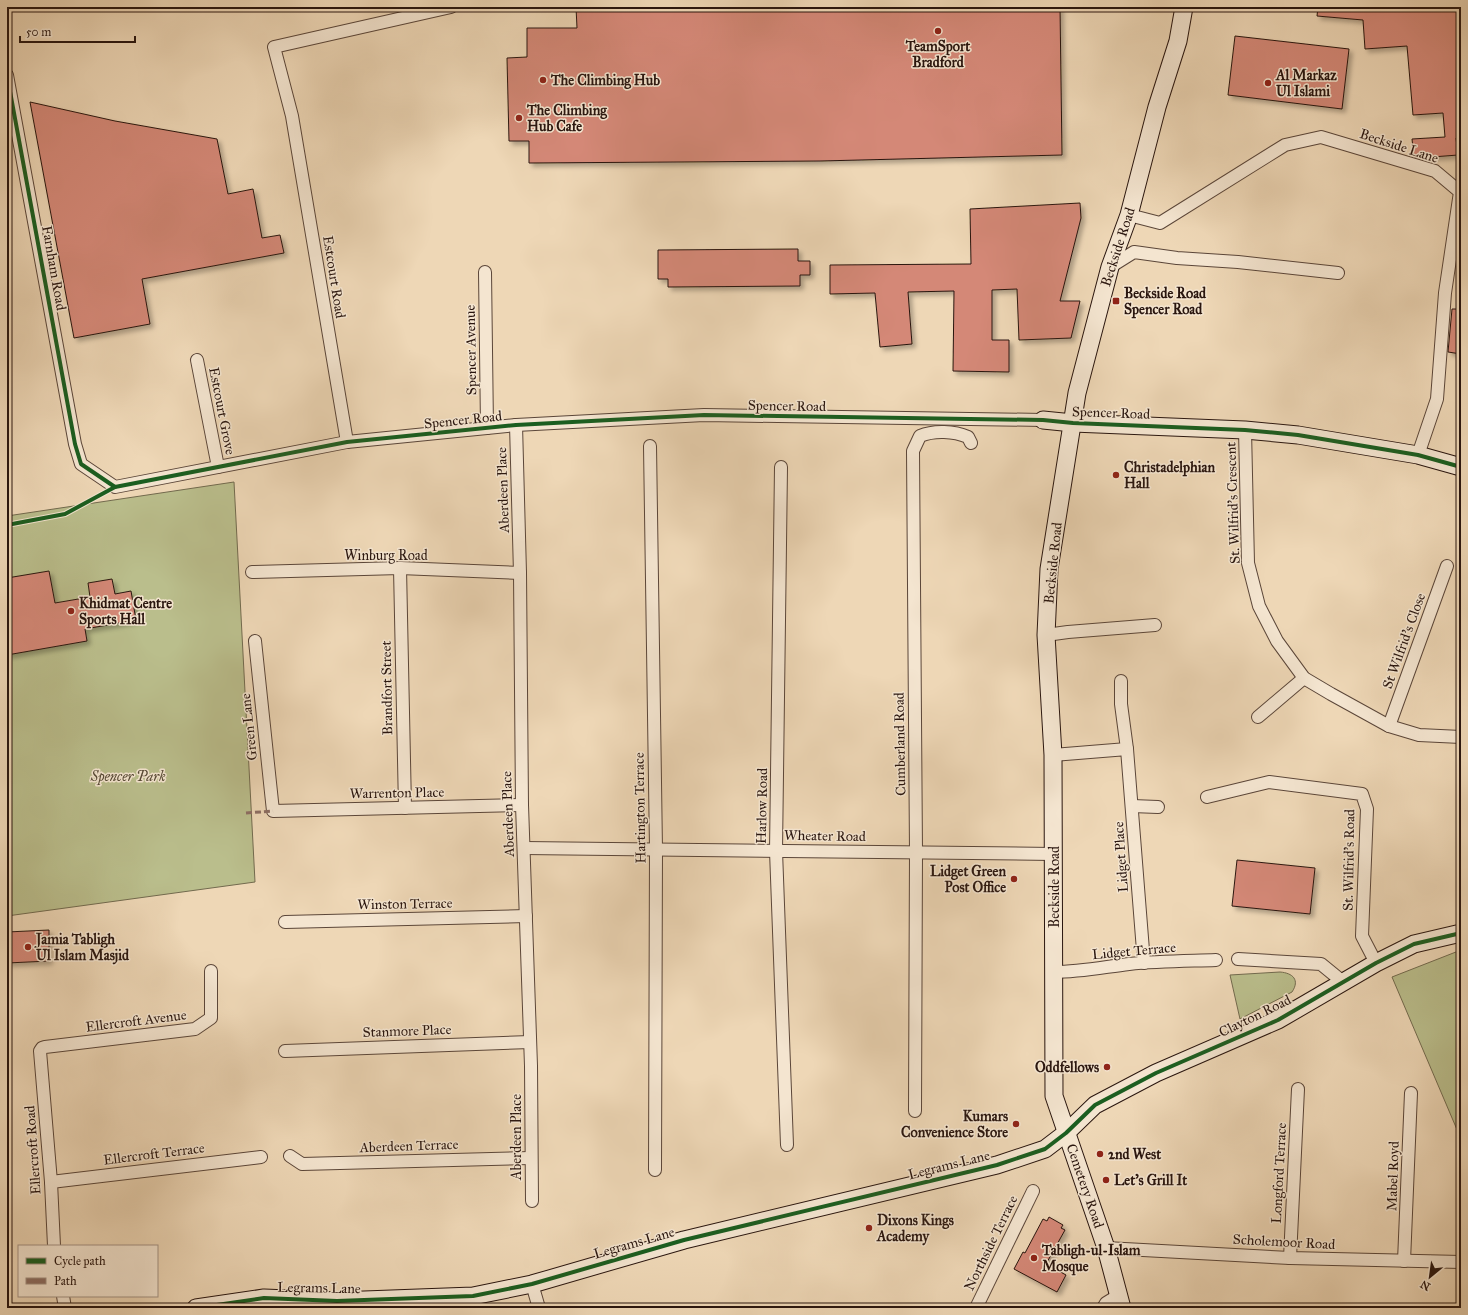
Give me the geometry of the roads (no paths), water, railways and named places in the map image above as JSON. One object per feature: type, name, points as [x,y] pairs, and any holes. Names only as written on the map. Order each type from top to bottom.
[{"type":"street","name":"Estcourt Road","points":[[347,442],[292,116],[274,48],[451,7]]},
{"type":"street","name":"Beckside Road","points":[[1066,1133],[1054,1096],[1053,755],[1046,635],[1049,569],[1077,393],[1110,267],[1129,215],[1158,107],[1178,41],[1184,7]]},
{"type":"street","name":"Farnham Road","points":[[7,77],[75,444],[81,464]]},
{"type":"street","name":"Beckside Lane","points":[[1129,215],[1160,224],[1285,145],[1321,137],[1435,171],[1460,192],[1445,293],[1437,399],[1418,455]]},
{"type":"street","points":[[1110,267],[1134,252],[1177,258],[1238,262],[1338,273]]},
{"type":"street","name":"Spencer Avenue","points":[[484,272],[487,428]]},
{"type":"street","name":"Estcourt Grove","points":[[197,360],[218,466]]},
{"type":"street","name":"Spencer Road","points":[[81,464],[115,487],[347,442],[516,425],[704,415],[877,419],[1043,420],[1073,423],[1245,430],[1298,435],[1418,455],[1461,467]]},
{"type":"street","name":"Aberdeen Place","points":[[516,425],[520,573],[522,805],[530,1042],[532,1201]]},
{"type":"street","name":"St. Wilfrid's Crescent","points":[[1245,430],[1248,563],[1259,606],[1277,641],[1304,678],[1389,726],[1418,735],[1461,737]]},
{"type":"street","name":"Cumberland Road","points":[[915,1111],[916,852],[913,451],[920,436],[927,433],[963,434],[968,437],[971,443]]},
{"type":"street","name":"Hartington Terrace","points":[[650,446],[656,849],[655,1170]]},
{"type":"street","name":"Harlow Road","points":[[781,467],[776,851],[787,1145]]},
{"type":"street","name":"St Wilfrid's Close","points":[[1389,726],[1447,566]]},
{"type":"street","name":"Winburg Road","points":[[252,572],[400,568],[520,573]]},
{"type":"street","name":"Brandfort Street","points":[[400,568],[405,808]]},
{"type":"street","points":[[1046,635],[1155,625]]},
{"type":"street","name":"Green Lane","points":[[255,640],[273,811]]},
{"type":"street","points":[[1258,717],[1304,678]]},
{"type":"street","name":"Lidget Place","points":[[1120,681],[1121,704],[1132,806],[1144,963]]},
{"type":"street","points":[[1053,755],[1127,749]]},
{"type":"street","name":"St. Wilfrid's Road","points":[[1207,797],[1269,782],[1362,794],[1367,809],[1362,936],[1376,962]]},
{"type":"street","name":"Warrenton Place","points":[[273,811],[522,805]]},
{"type":"street","points":[[1132,806],[1158,807]]},
{"type":"street","name":"Wheater Road","points":[[524,848],[1054,854]]},
{"type":"street","name":"Winston Terrace","points":[[285,922],[526,916]]},
{"type":"street","name":"Clayton Road","points":[[1066,1133],[1095,1105],[1156,1073],[1278,1020],[1376,962],[1414,944],[1461,933]]},
{"type":"street","points":[[1238,959],[1322,964],[1343,982]]},
{"type":"street","name":"Lidget Terrace","points":[[1054,972],[1094,970],[1144,963],[1216,960]]},
{"type":"street","name":"Ellercroft Avenue","points":[[40,1051],[45,1047],[196,1029],[210,1018],[211,971]]},
{"type":"street","name":"Stanmore Place","points":[[285,1051],[530,1042]]},
{"type":"street","name":"Ellercroft Road","points":[[40,1051],[51,1182],[54,1245]]},
{"type":"street","name":"Longford Terrace","points":[[1290,1258],[1298,1089]]},
{"type":"street","name":"Mabel Royd","points":[[1404,1261],[1411,1093]]},
{"type":"street","name":"Cemetery Road","points":[[1066,1133],[1106,1248],[1121,1301]]},
{"type":"street","name":"Legrams Lane","points":[[196,1308],[264,1298],[336,1304],[473,1296],[532,1284],[684,1240],[998,1165],[1045,1149],[1066,1133]]},
{"type":"street","name":"Aberdeen Terrace","points":[[290,1156],[302,1164],[532,1158]]},
{"type":"street","name":"Ellercroft Terrace","points":[[51,1182],[261,1157]]},
{"type":"street","name":"Northside Terrace","points":[[976,1308],[1033,1191]]},
{"type":"street","name":"Scholemoor Road","points":[[1106,1248],[1290,1258],[1461,1262]]},
{"type":"street","points":[[532,1284],[539,1308]]},
{"type":"street","points":[[63,1297],[65,1308]]},
{"type":"street","points":[[1103,1308],[1106,1303],[1121,1301]]},
{"type":"place","name":"TeamSport Bradford","points":[[938,31]]},
{"type":"place","name":"The Climbing Hub","points":[[543,80]]},
{"type":"place","name":"Al Markaz Ul Islami","points":[[1268,83]]},
{"type":"place","name":"The Climbing Hub Cafe","points":[[519,118]]},
{"type":"place","name":"Beckside Road Spencer Road","points":[[1116,301]]},
{"type":"place","name":"Christadelphian Hall","points":[[1116,475]]},
{"type":"place","name":"Khidmat Centre Sports Hall","points":[[71,611]]},
{"type":"place","name":"Lidget Green Post Office","points":[[1014,879]]},
{"type":"place","name":"Jamia Tabligh Ul Islam Masjid","points":[[28,947]]},
{"type":"place","name":"Oddfellows","points":[[1107,1067]]},
{"type":"place","name":"Kumars Convenience Store","points":[[1016,1124]]},
{"type":"place","name":"2nd West","points":[[1100,1154]]},
{"type":"place","name":"Let's Grill It","points":[[1106,1180]]},
{"type":"place","name":"Dixons Kings Academy","points":[[869,1228]]},
{"type":"place","name":"Tabligh-ul-Islam Mosque","points":[[1034,1258]]},
{"type":"park label","name":"Spencer Park","points":[[128,776]]}]
